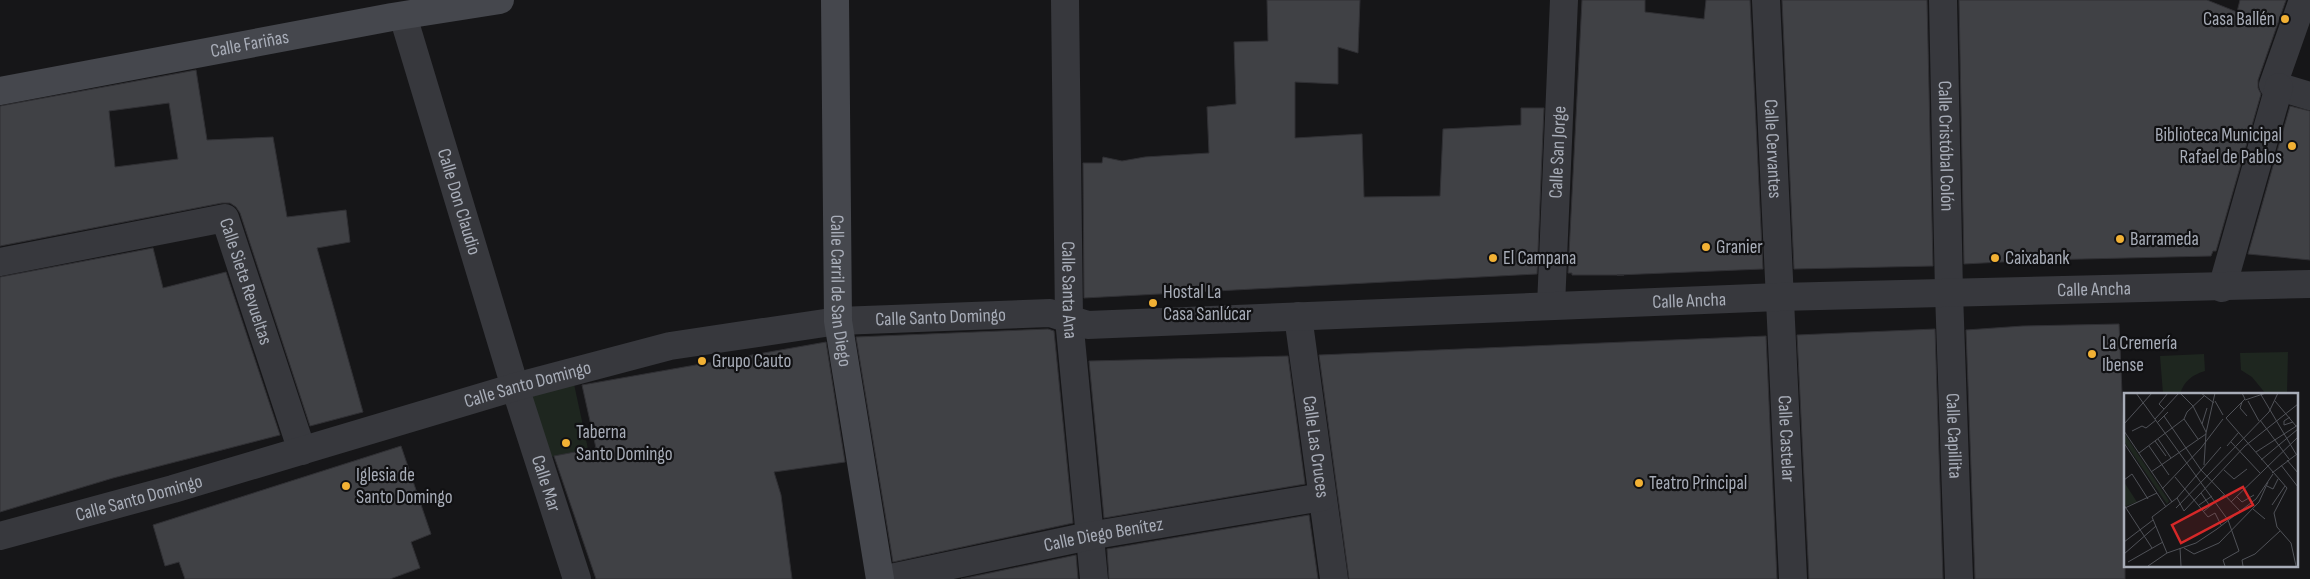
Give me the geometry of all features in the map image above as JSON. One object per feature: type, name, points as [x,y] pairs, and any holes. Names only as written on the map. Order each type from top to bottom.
[{"type":"street","name":"Calle Fariñas","points":[[0,91],[394,11],[500,0]]},
{"type":"street","name":"Calle Carril de San Diego","points":[[835,0],[838,321],[880,579]]},
{"type":"street","name":"Calle Santa Ana","points":[[1065,0],[1069,319],[1094,579]]},
{"type":"street","name":"Calle San Jorge","points":[[1551,306],[1564,0]]},
{"type":"street","name":"Calle Cervantes","points":[[1766,0],[1779,297]]},
{"type":"street","name":"Calle Cristóbal Colón","points":[[1943,0],[1949,293]]},
{"type":"street","points":[[2303,0],[2273,85],[2310,96]]},
{"type":"street","name":"Calle Don Claudio","points":[[394,11],[515,387]]},
{"type":"street","points":[[2222,288],[2280,87]]},
{"type":"street","name":"Calle Siete Revueltas","points":[[0,262],[225,218],[302,451]]},
{"type":"street","name":"Calle Ancha","points":[[1069,319],[1088,324],[1779,297],[2222,288],[2310,284]]},
{"type":"street","name":"Calle Capillita","points":[[1949,293],[1959,579]]},
{"type":"street","name":"Calle Castelar","points":[[1779,297],[1794,579]]},
{"type":"street","name":"Calle Santo Domingo","points":[[0,536],[302,451],[515,387],[670,346],[838,321],[1050,313],[1069,319]]},
{"type":"street","name":"Calle Las Cruces","points":[[1298,316],[1334,579]]},
{"type":"street","name":"Calle Mar","points":[[515,387],[577,579]]},
{"type":"street","name":"Calle Diego Benítez","points":[[886,579],[1089,536],[1322,497]]},
{"type":"shaded area","points":[[2288,352],[2287,393],[2265,393],[2252,377],[2241,370],[2240,353]]},
{"type":"shaded area","points":[[2204,354],[2205,371],[2189,379],[2180,393],[2163,393],[2160,356]]},
{"type":"shaded area","points":[[574,384],[588,449],[546,458],[530,403],[534,394]]},
{"type":"building","points":[[1267,0],[1360,0],[1358,53],[1338,47],[1338,84],[1295,82],[1295,138],[1362,134],[1364,197],[1440,196],[1443,129],[1521,125],[1521,108],[1544,108],[1537,274],[1084,298],[1083,163],[1102,163],[1103,157],[1122,161],[1145,157],[1209,153],[1207,107],[1236,104],[1234,42],[1268,41]]},
{"type":"building","points":[[1582,0],[1645,0],[1645,12],[1704,19],[1706,0],[1750,0],[1763,269],[1617,275],[1572,275],[1572,273],[1568,273]]},
{"type":"building","points":[[1782,0],[1927,0],[1933,266],[1794,269]]},
{"type":"building","points":[[1959,0],[2207,0],[2237,12],[2240,0],[2286,0],[2258,80],[2258,88],[2261,94],[2216,251],[2213,251],[2211,256],[2040,260],[1964,264]]},
{"type":"building","points":[[196,70],[207,140],[273,137],[287,217],[346,210],[350,242],[317,248],[363,412],[310,426],[240,213],[230,203],[0,246],[0,106]],"holes":[[[169,103],[178,159],[115,167],[109,111]]]},
{"type":"building","name":"Biblioteca Municipal Rafael de Pablos","points":[[2290,106],[2310,111],[2310,260],[2248,254]]},
{"type":"building","points":[[153,248],[163,288],[226,272],[280,435],[113,478],[0,512],[0,277]]},
{"type":"building","points":[[2119,324],[2124,439],[2125,579],[1975,579],[1966,330],[2023,326]]},
{"type":"building","points":[[1048,329],[1054,331],[1073,523],[893,562],[856,337]]},
{"type":"building","points":[[1935,329],[1943,579],[1809,579],[1797,335]]},
{"type":"building","points":[[1766,336],[1777,579],[1349,579],[1319,355]]},
{"type":"building","points":[[826,342],[845,462],[774,472],[781,495],[792,579],[596,579],[554,456],[596,448],[582,385]]},
{"type":"building","points":[[1288,356],[1305,484],[1104,518],[1089,361]]},
{"type":"building","name":"Iglesia de Santo Domingo","points":[[401,446],[431,534],[411,542],[420,568],[390,579],[185,579],[179,562],[165,566],[153,525]]},
{"type":"building","points":[[1309,515],[1318,579],[1109,579],[1107,549]]},
{"type":"building","points":[[1076,555],[1078,579],[961,579]]},
{"type":"place","name":"Casa Ballén","points":[[2285,19]]},
{"type":"place","name":"Biblioteca Municipal Rafael de Pablos","points":[[2292,146]]},
{"type":"place","name":"Barrameda","points":[[2120,239]]},
{"type":"place","name":"Granier","points":[[1706,247]]},
{"type":"place","name":"El Campana","points":[[1493,258]]},
{"type":"place","name":"Caixabank","points":[[1995,258]]},
{"type":"place","name":"Hostal La Casa Sanlúcar","points":[[1153,303]]},
{"type":"place","name":"La Cremería Ibense","points":[[2092,354]]},
{"type":"place","name":"Grupo Cauto","points":[[702,361]]},
{"type":"place","name":"Taberna Santo Domingo","points":[[566,443]]},
{"type":"place","name":"Teatro Principal","points":[[1639,483]]},
{"type":"place","name":"Iglesia de Santo Domingo","points":[[346,486]]}]
